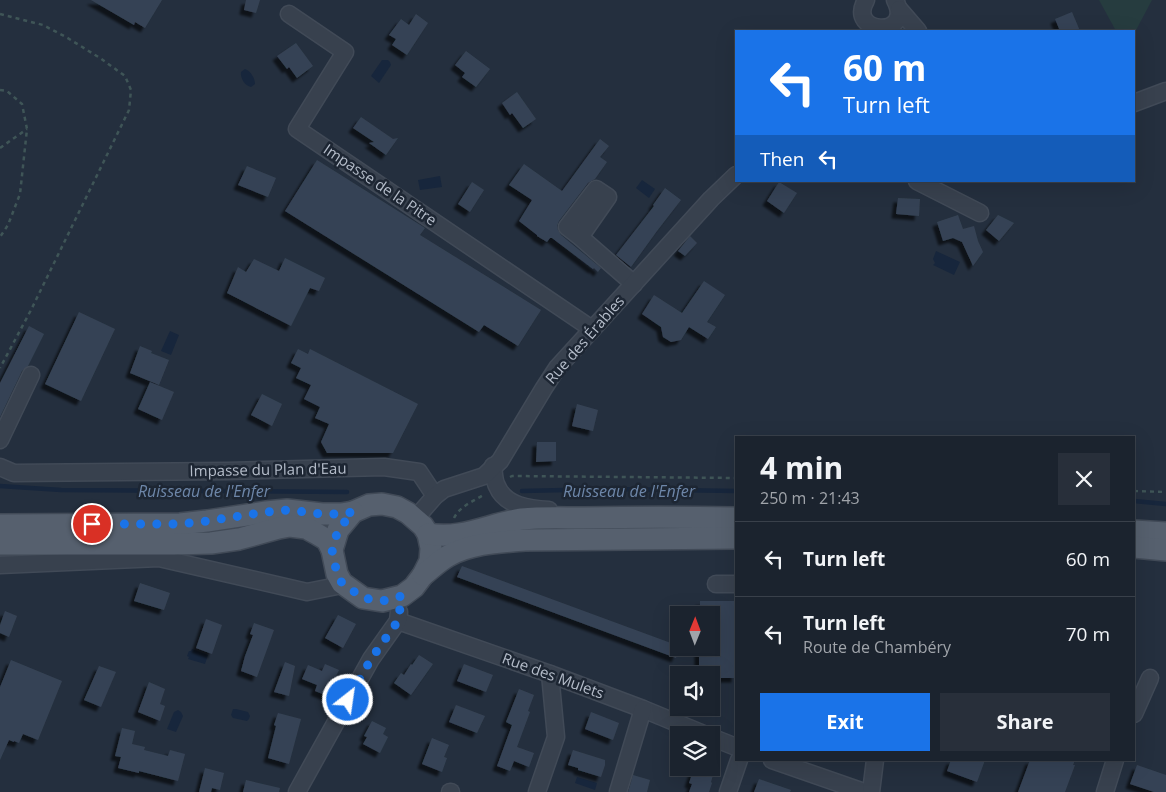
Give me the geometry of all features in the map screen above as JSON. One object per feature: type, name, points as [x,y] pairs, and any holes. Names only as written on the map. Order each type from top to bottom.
[{"type":"main road","points":[[0,525],[180,524],[288,510],[341,514],[353,512],[369,505],[382,504],[397,507],[431,530],[465,534],[523,519],[735,518]]},
{"type":"main road","points":[[332,550],[338,530],[353,512]]},
{"type":"main road","points":[[0,544],[174,544],[238,539],[290,526],[306,528],[327,540],[332,550],[337,574],[342,583],[363,598],[382,601],[402,596],[414,587],[423,575],[430,561],[431,530]]},
{"type":"main road","points":[[1135,531],[1166,533]]},
{"type":"main road","points":[[423,575],[449,555],[496,542],[525,540],[735,538]]},
{"type":"main road","points":[[1135,548],[1166,550]]},
{"type":"street","points":[[868,18],[893,24],[896,20],[898,4]]},
{"type":"street","points":[[898,4],[917,30]]},
{"type":"street","name":"Impasse de la Pitre","points":[[289,14],[345,52],[297,128],[592,329]]},
{"type":"street","points":[[868,18],[901,30]]},
{"type":"street","points":[[1135,103],[1166,91]]},
{"type":"street","name":"Rue des Érables","points":[[431,530],[435,496],[444,489],[484,476],[500,461],[548,381],[558,368],[711,199],[735,176]]},
{"type":"street","points":[[919,182],[980,213]]},
{"type":"street","points":[[580,237],[634,284]]},
{"type":"street","points":[[0,440],[31,375]]},
{"type":"street","points":[[493,466],[497,486],[507,500],[532,509],[633,517]]},
{"type":"street","name":"Impasse du Plan d'Eau","points":[[0,468],[14,473],[228,472],[384,467],[419,472],[435,496]]},
{"type":"street","points":[[0,565],[159,558],[308,592],[337,586],[342,583]]},
{"type":"street","points":[[716,584],[735,584]]},
{"type":"street","points":[[297,792],[371,659],[398,621],[402,596]]},
{"type":"street","name":"Rue des Mulets","points":[[398,621],[550,674],[683,726]]},
{"type":"street","points":[[537,792],[556,737],[550,674]]},
{"type":"street","points":[[1135,712],[1150,678]]},
{"type":"street","points":[[618,792],[643,710]]},
{"type":"street","points":[[720,741],[735,747]]},
{"type":"street","points":[[728,792],[739,761]]},
{"type":"street","points":[[775,761],[864,792]]},
{"type":"street","points":[[871,792],[875,761]]},
{"type":"street","points":[[1106,792],[1115,761]]},
{"type":"path","points":[[0,14],[43,25],[66,37],[125,76],[131,90],[129,110],[31,310],[0,368]]},
{"type":"path","points":[[0,90],[7,91],[22,104],[27,129],[20,194],[8,225],[0,237]]},
{"type":"path","points":[[0,148],[27,129]]},
{"type":"path","points":[[431,530],[451,525],[457,513],[463,507],[512,476],[735,478]]},
{"type":"path","points":[[1135,491],[1166,492]]},
{"type":"green space","points":[[1099,0],[1152,0],[1135,32],[1135,30],[1115,30]]},
{"type":"water","points":[[382,60],[388,60],[391,65],[379,83],[371,76]]},
{"type":"water","points":[[245,69],[251,73],[254,80],[255,84],[251,87],[241,77],[241,72]]},
{"type":"water","points":[[440,176],[442,187],[420,190],[418,180]]},
{"type":"water","points":[[642,180],[655,189],[649,198],[636,188]]},
{"type":"water","points":[[936,251],[960,262],[954,275],[933,265],[935,263],[933,259]]},
{"type":"water","points":[[170,331],[179,335],[171,355],[161,351]]},
{"type":"water","points":[[192,649],[208,655],[205,664],[188,659],[189,651]]},
{"type":"water","points":[[233,709],[248,712],[249,719],[247,721],[233,718],[231,715]]},
{"type":"water","points":[[178,710],[183,716],[176,732],[167,729],[174,712]]},
{"type":"water","points":[[577,777],[597,783],[595,790],[575,783]]},
{"type":"building","points":[[91,0],[162,0],[145,28],[135,22],[134,25]]},
{"type":"building","points":[[246,0],[260,0],[256,13],[244,10]]},
{"type":"building","points":[[1072,12],[1080,30],[1060,30],[1055,19]]},
{"type":"building","points":[[416,14],[428,23],[407,55],[392,45],[396,39],[389,35],[401,19],[409,25]]},
{"type":"building","points":[[296,43],[313,66],[297,78],[277,56]]},
{"type":"building","points":[[466,51],[490,69],[476,87],[462,77],[465,73],[455,65]]},
{"type":"building","points":[[517,92],[536,119],[523,128],[512,113],[510,115],[502,103]]},
{"type":"building","points":[[361,117],[393,139],[398,138],[386,155],[369,143],[374,142],[353,128]]},
{"type":"building","points":[[600,139],[609,146],[600,157],[607,162],[595,179],[588,183],[557,226],[561,235],[601,268],[598,272],[552,238],[547,242],[519,221],[532,200],[509,185],[524,164],[562,191]]},
{"type":"building","points":[[317,160],[425,228],[420,235],[541,310],[518,346],[484,325],[479,332],[285,211]]},
{"type":"building","points":[[247,166],[276,178],[268,197],[238,185]]},
{"type":"building","points":[[472,182],[484,190],[470,212],[458,204]]},
{"type":"building","points":[[779,182],[797,193],[784,213],[767,201]]},
{"type":"building","points":[[665,188],[681,200],[631,267],[616,255],[654,206]]},
{"type":"building","points":[[898,198],[920,199],[919,216],[896,214]]},
{"type":"building","points":[[958,215],[963,229],[974,226],[983,252],[973,266],[962,242],[953,238],[943,241],[937,222]]},
{"type":"building","points":[[998,215],[1014,223],[999,241],[986,230]]},
{"type":"building","points":[[690,236],[697,243],[685,256],[678,251]]},
{"type":"building","points":[[285,258],[325,278],[319,291],[310,288],[291,326],[227,293],[238,267],[246,272],[254,259],[279,271]]},
{"type":"building","points":[[704,281],[725,295],[707,322],[716,327],[708,339],[689,327],[681,340],[671,342],[663,337],[661,327],[642,314],[654,295],[682,313]]},
{"type":"building","points":[[79,312],[115,329],[81,401],[45,384]]},
{"type":"building","points":[[29,326],[44,334],[28,366],[22,371],[0,417],[0,383]]},
{"type":"building","points":[[140,346],[152,351],[151,353],[169,360],[159,385],[130,373]]},
{"type":"building","points":[[298,349],[308,354],[310,349],[418,404],[393,453],[327,453],[321,442],[329,424],[315,418],[320,407],[304,399],[311,385],[296,378],[301,368],[291,363]]},
{"type":"building","points":[[150,382],[174,392],[162,420],[138,409]]},
{"type":"building","points":[[262,394],[282,404],[272,426],[251,415]]},
{"type":"building","points":[[577,404],[598,410],[593,431],[572,426]]},
{"type":"building","points":[[537,442],[556,442],[556,461],[536,462]]},
{"type":"building","points":[[462,566],[670,643],[670,656],[457,577]]},
{"type":"building","points":[[140,583],[170,593],[164,610],[134,601]]},
{"type":"building","points":[[700,601],[735,601],[735,678],[720,678],[720,666],[699,666],[699,656],[720,656],[720,606],[700,606]]},
{"type":"building","points":[[5,611],[17,616],[9,637],[0,633],[0,625]]},
{"type":"building","points":[[338,615],[356,624],[343,648],[325,638]]},
{"type":"building","points":[[206,619],[222,625],[212,654],[196,648]]},
{"type":"building","points":[[254,623],[274,630],[257,677],[241,671],[253,635],[250,634]]},
{"type":"building","points":[[419,655],[433,664],[411,695],[394,683],[401,673],[404,675]]},
{"type":"building","points":[[11,660],[62,681],[38,740],[23,734],[19,743],[9,740],[0,760],[0,687]]},
{"type":"building","points":[[285,662],[295,666],[289,696],[274,692]]},
{"type":"building","points":[[325,664],[339,670],[330,697],[315,691],[317,685],[302,679],[308,665],[322,671]]},
{"type":"building","points":[[464,664],[493,675],[486,692],[457,681]]},
{"type":"building","points":[[99,666],[116,672],[101,707],[84,700]]},
{"type":"building","points":[[149,682],[165,689],[160,704],[165,706],[160,721],[138,712]]},
{"type":"building","points":[[519,689],[534,695],[517,747],[534,753],[529,767],[514,761],[510,771],[497,766],[512,725],[506,722]]},
{"type":"building","points":[[456,705],[485,716],[477,733],[449,722]]},
{"type":"building","points":[[591,712],[619,723],[613,740],[585,729]]},
{"type":"building","points":[[278,713],[301,719],[289,764],[268,758]]},
{"type":"building","points":[[372,721],[386,728],[383,734],[388,737],[380,753],[363,744],[367,737],[364,736]]},
{"type":"building","points":[[122,728],[135,731],[132,744],[145,747],[144,750],[168,756],[170,750],[185,754],[178,781],[139,771],[139,773],[118,768],[121,757],[115,756]]},
{"type":"building","points":[[432,738],[449,745],[444,757],[447,758],[442,772],[422,764]]},
{"type":"building","points":[[573,750],[605,760],[601,777],[568,765]]},
{"type":"building","points":[[951,761],[985,761],[977,782],[947,771]]},
{"type":"building","points":[[1030,761],[1075,761],[1073,765],[1075,765],[1065,792],[1018,792]]},
{"type":"building","points":[[1137,765],[1166,775],[1166,792],[1154,792],[1130,784]]},
{"type":"building","points":[[205,768],[224,773],[220,790],[212,788],[211,792],[199,792]]},
{"type":"building","points":[[633,775],[650,780],[647,792],[628,792]]},
{"type":"building","points":[[691,776],[713,776],[709,792],[689,792],[692,784],[689,783]]},
{"type":"building","points":[[759,779],[791,790],[790,792],[754,792]]},
{"type":"building","points":[[246,780],[280,788],[279,792],[243,792]]},
{"type":"waterway","name":"Ruisseau de l'Enfer","points":[[0,486],[61,490],[347,492]]},
{"type":"waterway","name":"Ruisseau de l'Enfer","points":[[522,491],[608,489],[735,491]]},
{"type":"waterway","name":"Ruisseau de l'Enfer","points":[[1135,501],[1166,504]]},
{"type":"route","points":[[92,524],[180,524],[288,510],[322,514],[353,512],[338,530],[332,550],[337,574],[342,583],[363,598],[382,601],[402,596],[398,621],[371,659],[348,700]]}]
